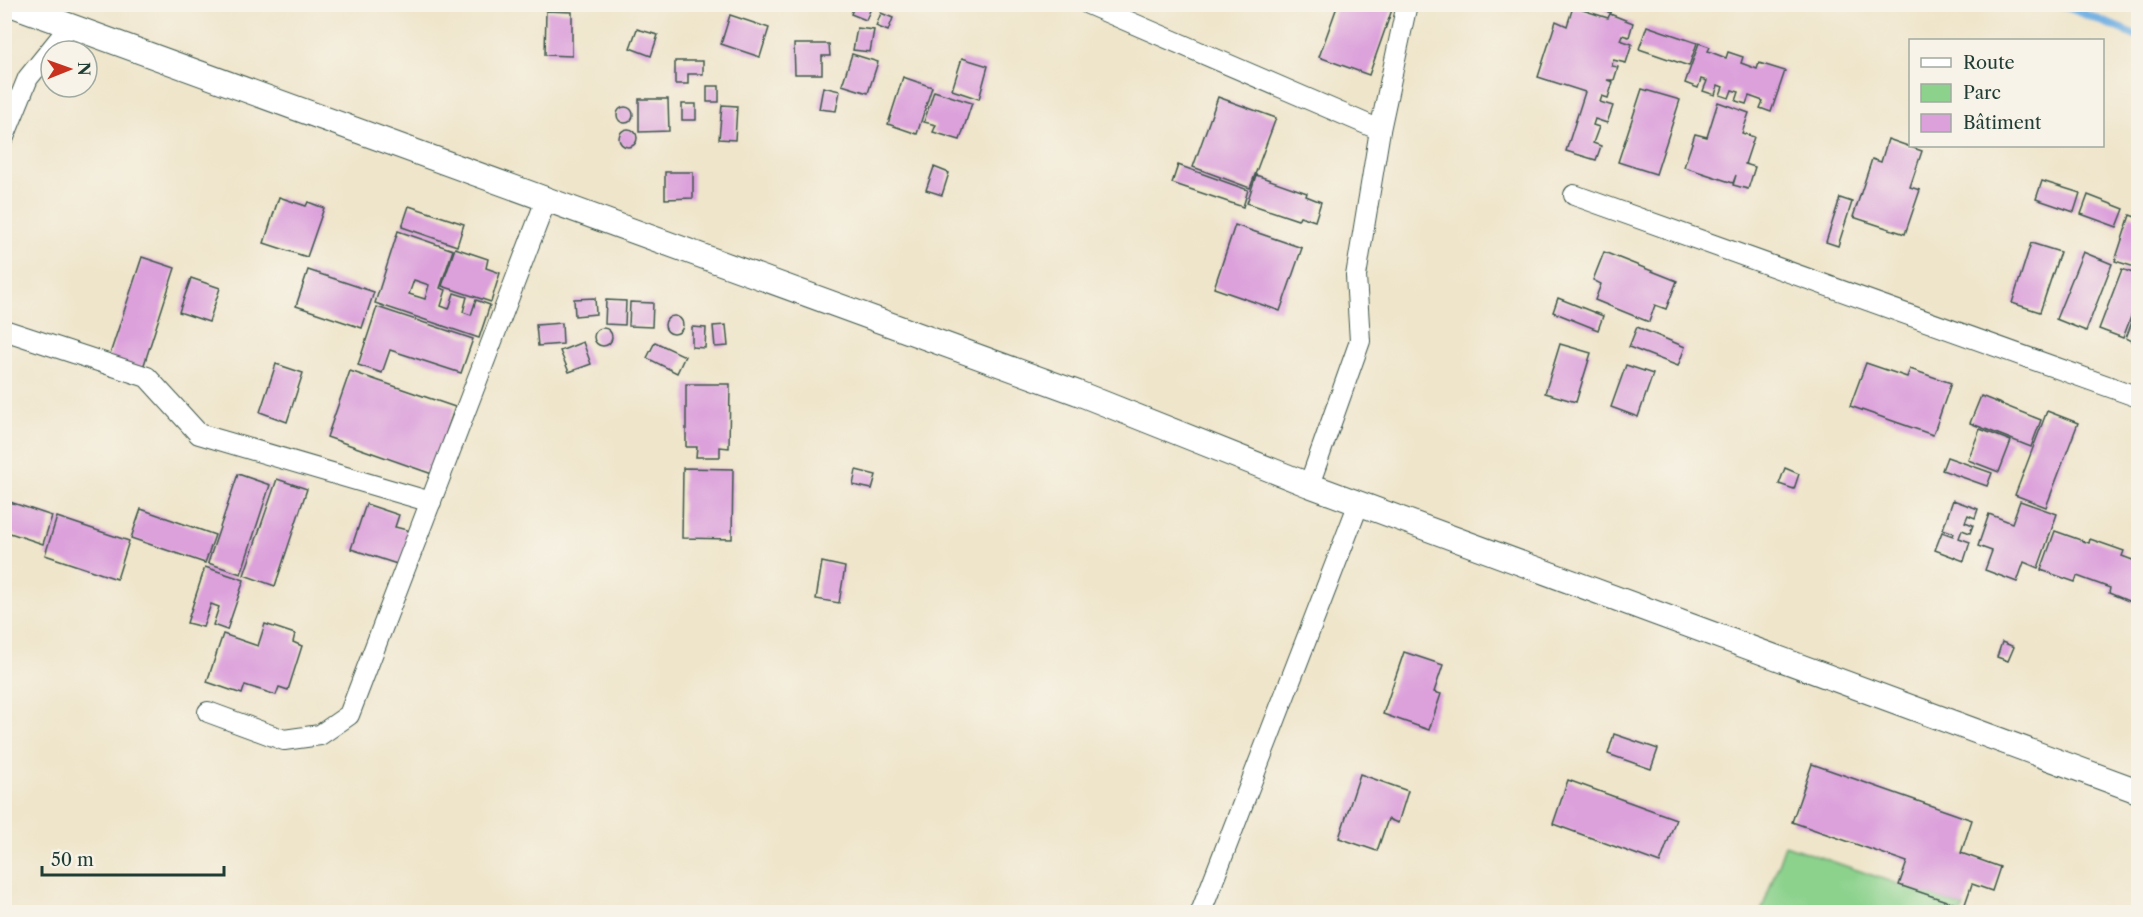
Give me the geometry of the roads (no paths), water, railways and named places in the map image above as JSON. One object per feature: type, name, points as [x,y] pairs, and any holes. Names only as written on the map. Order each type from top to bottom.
[{"type":"street","points":[[10,4],[1078,393],[1309,485],[2139,791]]},
{"type":"street","points":[[1088,4],[1380,130]]},
{"type":"street","points":[[1309,485],[1360,341],[1356,276],[1380,130],[1407,4]]},
{"type":"street","points":[[4,137],[28,78],[70,26]]},
{"type":"street","points":[[1574,195],[2139,397]]},
{"type":"street","points":[[208,712],[284,740],[320,735],[349,715],[546,200]]},
{"type":"street","points":[[4,330],[147,376],[199,434],[430,502]]},
{"type":"street","points":[[1201,912],[1359,503]]},
{"type":"waterway","points":[[2060,4],[2138,36]]}]
